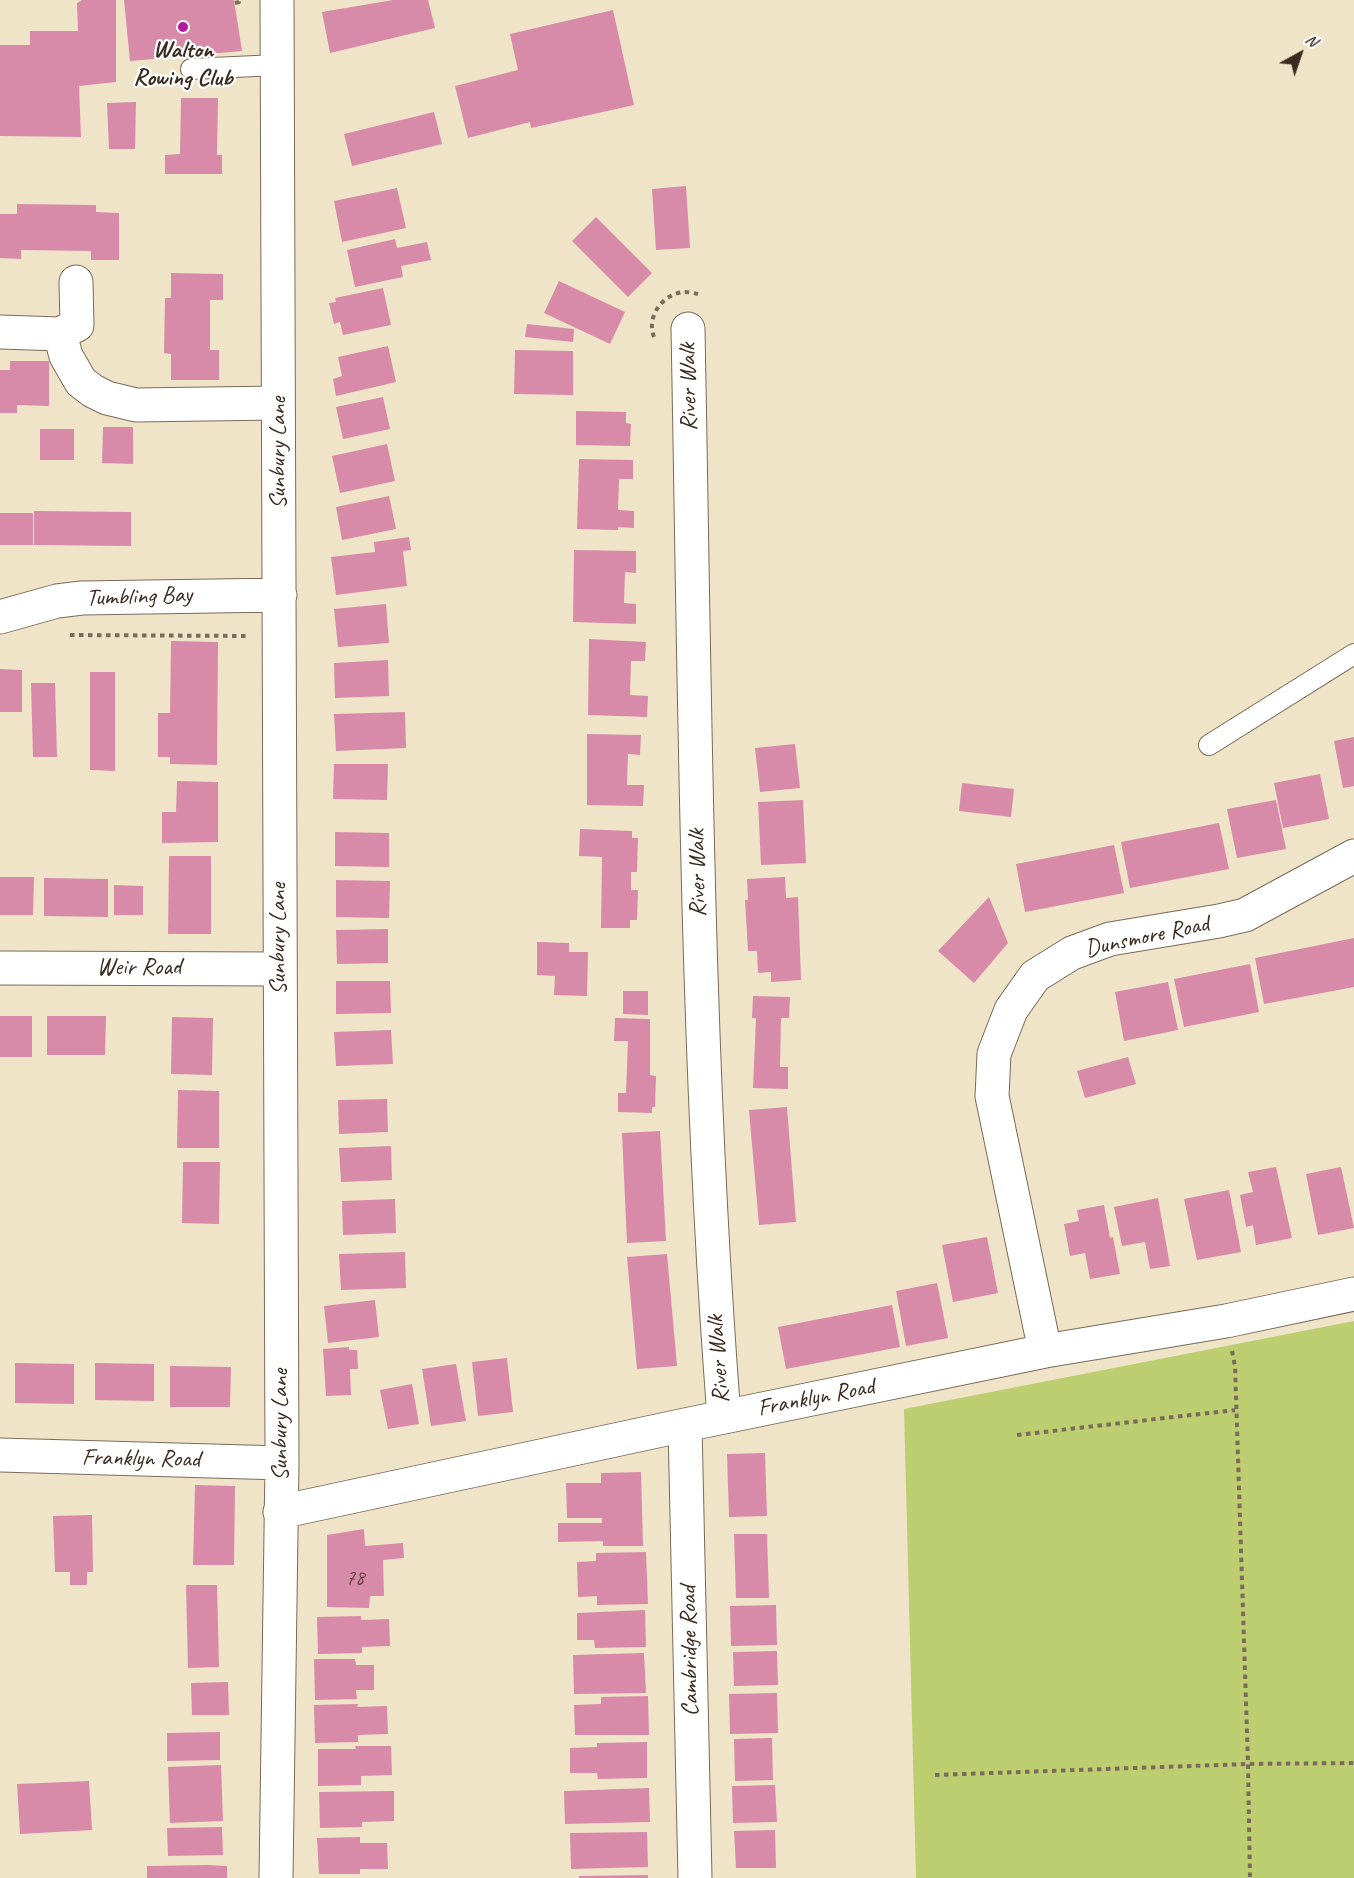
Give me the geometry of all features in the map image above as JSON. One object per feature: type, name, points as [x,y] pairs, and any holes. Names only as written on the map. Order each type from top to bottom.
[{"type":"street","name":"Sunbury Lane","points":[[276,1878],[282,1463],[277,65],[279,1]]},
{"type":"street","points":[[0,332],[60,334],[77,325],[76,282]]},
{"type":"street","name":"River Walk","points":[[688,329],[698,874],[706,1123],[713,1279],[724,1417]]},
{"type":"street","points":[[60,334],[66,357],[81,382],[107,398],[136,405],[278,404]]},
{"type":"street","name":"Tumbling Bay","points":[[0,617],[82,598],[280,595]]},
{"type":"street","name":"Dunsmore Road","points":[[1045,1351],[992,1096],[994,1054],[1011,1010],[1035,976],[1072,953],[1110,939],[1245,915],[1354,856]]},
{"type":"street","name":"Weir Road","points":[[0,968],[279,969]]},
{"type":"street","name":"Franklyn Road","points":[[280,1512],[1045,1351],[1227,1321],[1354,1294]]},
{"type":"street","name":"Cambridge Road","points":[[685,1425],[695,1878]]},
{"type":"street","name":"Franklyn Road","points":[[0,1455],[282,1463]]},
{"type":"lane","points":[[190,69],[277,65]]},
{"type":"lane","points":[[1209,746],[1354,654]]},
{"type":"path","points":[[69,635],[280,636]]},
{"type":"path","points":[[1227,1321],[1235,1366],[1250,1878]]},
{"type":"path","points":[[1017,1436],[1235,1410]]},
{"type":"path","points":[[935,1775],[1248,1764],[1354,1763]]},
{"type":"green space","points":[[1354,1321],[1354,1878],[916,1878],[904,1409]]},
{"type":"building","points":[[82,0],[116,0],[116,82],[79,86],[81,137],[0,136],[0,45],[30,45],[30,31],[78,31],[77,3]]},
{"type":"building","name":"Walton Rowing Club","points":[[124,0],[234,0],[242,51],[130,61]]},
{"type":"building","points":[[393,0],[428,0],[435,28],[330,53],[322,12]]},
{"type":"building","points":[[613,10],[634,105],[531,128],[530,122],[468,138],[455,86],[518,70],[510,34]]},
{"type":"building","points":[[181,98],[218,98],[217,155],[222,155],[222,174],[165,174],[165,155],[180,154]]},
{"type":"building","points":[[136,102],[135,149],[109,149],[107,103]]},
{"type":"building","points":[[434,112],[442,144],[352,166],[344,134]]},
{"type":"building","points":[[686,186],[690,248],[656,250],[652,189]]},
{"type":"building","points":[[397,188],[406,228],[342,242],[334,201]]},
{"type":"building","points":[[17,204],[96,205],[96,212],[119,213],[119,260],[91,260],[91,251],[21,250],[21,259],[0,258],[0,214],[17,214]]},
{"type":"building","points":[[596,217],[652,273],[628,297],[572,241]]},
{"type":"building","points":[[395,239],[397,248],[427,242],[431,260],[401,266],[403,277],[355,287],[347,250]]},
{"type":"building","points":[[171,273],[223,274],[223,300],[210,300],[210,350],[219,350],[219,380],[171,380],[171,354],[164,353],[165,298],[171,298]]},
{"type":"building","points":[[559,281],[625,312],[610,344],[544,313]]},
{"type":"building","points":[[383,288],[391,325],[343,335],[340,322],[334,324],[329,303],[336,302],[335,298]]},
{"type":"building","points":[[527,324],[574,329],[573,342],[525,337]]},
{"type":"building","points":[[388,346],[396,382],[336,396],[333,379],[342,376],[338,357]]},
{"type":"building","points":[[515,350],[573,351],[573,395],[514,394]]},
{"type":"building","points":[[10,361],[49,361],[49,406],[17,405],[17,413],[0,413],[0,370],[10,370]]},
{"type":"building","points":[[383,397],[390,429],[343,439],[336,407]]},
{"type":"building","points":[[576,411],[626,412],[626,423],[631,424],[630,446],[576,445]]},
{"type":"building","points":[[103,427],[133,427],[133,464],[102,463]]},
{"type":"building","points":[[40,429],[74,429],[74,460],[40,460]]},
{"type":"building","points":[[387,444],[395,481],[340,493],[332,456]]},
{"type":"building","points":[[579,459],[633,460],[633,479],[619,479],[618,510],[634,511],[634,528],[577,529]]},
{"type":"building","points":[[389,496],[396,529],[342,540],[336,507]]},
{"type":"building","points":[[34,511],[131,512],[131,546],[34,545]]},
{"type":"building","points":[[0,513],[33,513],[33,545],[0,545]]},
{"type":"building","points":[[409,537],[411,550],[403,551],[407,586],[336,595],[331,557],[375,552],[374,542]]},
{"type":"building","points":[[574,550],[636,551],[636,573],[625,572],[624,603],[636,604],[636,624],[573,622]]},
{"type":"building","points":[[386,604],[389,643],[338,647],[334,609]]},
{"type":"building","points":[[589,639],[646,642],[645,661],[631,661],[630,695],[648,696],[647,717],[588,715]]},
{"type":"building","points":[[171,641],[218,642],[217,765],[170,764],[170,757],[158,757],[158,713],[170,713]]},
{"type":"building","points":[[388,660],[389,696],[335,698],[334,663]]},
{"type":"building","points":[[0,669],[22,670],[22,712],[0,712]]},
{"type":"building","points":[[90,672],[115,672],[115,771],[90,770]]},
{"type":"building","points":[[31,683],[55,683],[57,757],[33,757]]},
{"type":"building","points":[[405,712],[406,748],[336,751],[334,714]]},
{"type":"building","points":[[587,734],[641,735],[640,755],[628,754],[627,785],[644,785],[643,806],[587,805]]},
{"type":"building","points":[[1354,737],[1354,786],[1343,788],[1334,741]]},
{"type":"building","points":[[795,744],[800,788],[760,792],[755,748]]},
{"type":"building","points":[[334,764],[388,764],[387,800],[333,799]]},
{"type":"building","points":[[1320,774],[1329,819],[1283,828],[1274,783]]},
{"type":"building","points":[[177,781],[218,782],[218,842],[162,843],[162,812],[176,812]]},
{"type":"building","points":[[962,783],[1014,789],[1011,817],[959,811]]},
{"type":"building","points":[[803,800],[806,863],[761,865],[758,802]]},
{"type":"building","points":[[1276,800],[1286,849],[1237,858],[1227,809]]},
{"type":"building","points":[[1219,823],[1229,869],[1130,888],[1121,842]]},
{"type":"building","points":[[580,829],[632,831],[632,838],[638,838],[637,872],[631,872],[631,890],[638,890],[637,920],[630,920],[630,928],[601,928],[602,857],[579,856]]},
{"type":"building","points":[[335,832],[389,833],[389,867],[335,866]]},
{"type":"building","points":[[1114,845],[1124,893],[1025,912],[1016,864]]},
{"type":"building","points":[[169,856],[211,856],[211,934],[168,934]]},
{"type":"building","points":[[0,877],[34,877],[33,915],[0,915]]},
{"type":"building","points":[[785,877],[786,898],[798,897],[801,980],[771,982],[771,972],[758,973],[757,951],[748,951],[745,900],[748,900],[747,879]]},
{"type":"building","points":[[44,878],[108,879],[108,917],[44,916]]},
{"type":"building","points":[[336,880],[390,881],[389,918],[336,917]]},
{"type":"building","points":[[114,885],[143,886],[143,915],[114,915]]},
{"type":"building","points":[[989,897],[1008,943],[974,983],[938,951]]},
{"type":"building","points":[[388,929],[388,963],[337,964],[336,930]]},
{"type":"building","points":[[1354,938],[1354,987],[1264,1004],[1255,958]]},
{"type":"building","points":[[537,942],[569,943],[569,952],[588,952],[587,996],[554,995],[555,976],[537,975]]},
{"type":"building","points":[[1250,964],[1259,1012],[1184,1027],[1174,979]]},
{"type":"building","points":[[336,981],[390,981],[391,1013],[336,1014]]},
{"type":"building","points":[[1168,982],[1178,1030],[1124,1041],[1115,992]]},
{"type":"building","points":[[623,991],[648,991],[648,1015],[623,1014]]},
{"type":"building","points":[[753,996],[790,997],[789,1018],[781,1018],[780,1067],[788,1067],[788,1089],[753,1088],[756,1018],[752,1018]]},
{"type":"building","points":[[0,1016],[32,1016],[32,1057],[0,1057]]},
{"type":"building","points":[[47,1016],[106,1016],[105,1055],[47,1055]]},
{"type":"building","points":[[172,1017],[213,1018],[212,1075],[171,1074]]},
{"type":"building","points":[[615,1018],[650,1019],[650,1075],[656,1076],[655,1107],[652,1107],[652,1113],[618,1112],[618,1093],[626,1093],[628,1041],[614,1041]]},
{"type":"building","points":[[391,1030],[393,1064],[336,1066],[334,1032]]},
{"type":"building","points":[[1128,1057],[1136,1084],[1085,1098],[1077,1071]]},
{"type":"building","points":[[178,1090],[219,1091],[219,1148],[177,1148]]},
{"type":"building","points":[[387,1099],[388,1132],[339,1134],[338,1100]]},
{"type":"building","points":[[787,1107],[796,1222],[759,1225],[749,1110]]},
{"type":"building","points":[[660,1131],[666,1241],[627,1243],[622,1133]]},
{"type":"building","points":[[391,1146],[392,1180],[341,1182],[339,1148]]},
{"type":"building","points":[[183,1162],[220,1162],[219,1224],[182,1223]]},
{"type":"building","points":[[1276,1167],[1292,1238],[1256,1245],[1253,1225],[1246,1227],[1240,1195],[1253,1192],[1248,1172]]},
{"type":"building","points":[[1341,1167],[1354,1228],[1318,1235],[1306,1174]]},
{"type":"building","points":[[1229,1190],[1241,1252],[1197,1260],[1184,1199]]},
{"type":"building","points":[[1158,1198],[1170,1266],[1150,1269],[1145,1242],[1122,1246],[1114,1207]]},
{"type":"building","points":[[395,1199],[396,1233],[343,1235],[342,1201]]},
{"type":"building","points":[[1104,1205],[1120,1274],[1090,1279],[1085,1253],[1070,1256],[1064,1224],[1079,1221],[1077,1210]]},
{"type":"building","points":[[987,1237],[998,1293],[953,1302],[942,1245]]},
{"type":"building","points":[[405,1252],[406,1288],[341,1290],[339,1254]]},
{"type":"building","points":[[667,1254],[677,1366],[637,1369],[627,1257]]},
{"type":"building","points":[[937,1283],[948,1338],[906,1346],[896,1291]]},
{"type":"building","points":[[375,1300],[379,1337],[328,1343],[324,1306]]},
{"type":"building","points":[[892,1305],[900,1347],[786,1369],[778,1327]]},
{"type":"building","points":[[349,1347],[349,1350],[357,1350],[358,1369],[350,1369],[351,1395],[326,1396],[323,1349]]},
{"type":"building","points":[[507,1358],[513,1412],[478,1416],[472,1362]]},
{"type":"building","points":[[15,1363],[74,1364],[74,1404],[15,1403]]},
{"type":"building","points":[[95,1363],[154,1364],[154,1401],[95,1400]]},
{"type":"building","points":[[456,1364],[466,1421],[431,1426],[422,1369]]},
{"type":"building","points":[[170,1366],[231,1367],[230,1407],[170,1407]]},
{"type":"building","points":[[412,1384],[419,1424],[388,1429],[380,1390]]},
{"type":"building","points":[[765,1453],[767,1516],[729,1517],[727,1454]]},
{"type":"building","points":[[641,1472],[643,1546],[603,1546],[603,1541],[558,1542],[558,1523],[602,1523],[602,1518],[567,1518],[566,1483],[601,1483],[601,1473]]},
{"type":"building","points":[[195,1485],[235,1486],[234,1565],[193,1565]]},
{"type":"building","points":[[92,1515],[93,1572],[87,1572],[87,1585],[70,1585],[70,1572],[55,1572],[53,1516]]},
{"type":"building","points":[[364,1529],[365,1546],[403,1543],[404,1558],[383,1560],[384,1596],[370,1596],[369,1608],[327,1607],[327,1535]]},
{"type":"building","points":[[734,1534],[767,1534],[769,1598],[736,1598]]},
{"type":"building","points":[[646,1552],[648,1604],[597,1605],[597,1596],[578,1597],[577,1562],[596,1561],[596,1553]]},
{"type":"building","points":[[186,1585],[217,1585],[219,1667],[188,1668]]},
{"type":"building","points":[[776,1605],[777,1645],[731,1646],[730,1606]]},
{"type":"building","points":[[645,1610],[646,1647],[595,1648],[594,1640],[577,1640],[577,1613]]},
{"type":"building","points":[[361,1616],[361,1620],[389,1619],[390,1646],[362,1647],[362,1653],[318,1654],[317,1617]]},
{"type":"building","points":[[777,1651],[778,1685],[734,1686],[733,1652]]},
{"type":"building","points":[[644,1653],[646,1693],[574,1694],[573,1655]]},
{"type":"building","points":[[314,1659],[355,1659],[356,1665],[374,1665],[374,1690],[356,1690],[357,1699],[315,1700]]},
{"type":"building","points":[[228,1682],[229,1715],[192,1715],[191,1683]]},
{"type":"building","points":[[777,1693],[778,1733],[730,1734],[729,1694]]},
{"type":"building","points":[[648,1696],[649,1735],[575,1735],[574,1705],[601,1704],[601,1697]]},
{"type":"building","points":[[358,1704],[357,1707],[387,1706],[388,1734],[358,1735],[358,1742],[315,1743],[314,1705]]},
{"type":"building","points":[[220,1732],[220,1760],[167,1761],[167,1733]]},
{"type":"building","points":[[772,1738],[773,1780],[735,1781],[734,1739]]},
{"type":"building","points":[[647,1742],[647,1778],[598,1779],[597,1773],[570,1773],[570,1748],[597,1747],[597,1743]]},
{"type":"building","points":[[355,1746],[391,1746],[392,1775],[361,1776],[361,1785],[318,1786],[318,1749],[356,1749]]},
{"type":"building","points":[[221,1765],[223,1821],[170,1823],[168,1767]]},
{"type":"building","points":[[89,1781],[92,1830],[20,1834],[17,1784]]},
{"type":"building","points":[[775,1785],[777,1822],[733,1823],[732,1786]]},
{"type":"building","points":[[649,1788],[650,1822],[565,1824],[564,1791]]},
{"type":"building","points":[[394,1791],[394,1821],[362,1822],[362,1827],[320,1828],[319,1792]]},
{"type":"building","points":[[222,1827],[223,1855],[168,1856],[167,1828]]},
{"type":"building","points":[[775,1830],[776,1868],[736,1868],[734,1831]]},
{"type":"building","points":[[647,1832],[648,1867],[571,1869],[570,1833]]},
{"type":"building","points":[[360,1837],[360,1843],[387,1843],[388,1869],[360,1869],[360,1874],[319,1874],[317,1838]]},
{"type":"building","points":[[147,1866],[227,1866],[227,1878],[147,1878]]},
{"type":"building","points":[[648,1875],[648,1878],[579,1878],[579,1876]]},
{"type":"place","name":"Walton Rowing Club","points":[[183,27]]}]
